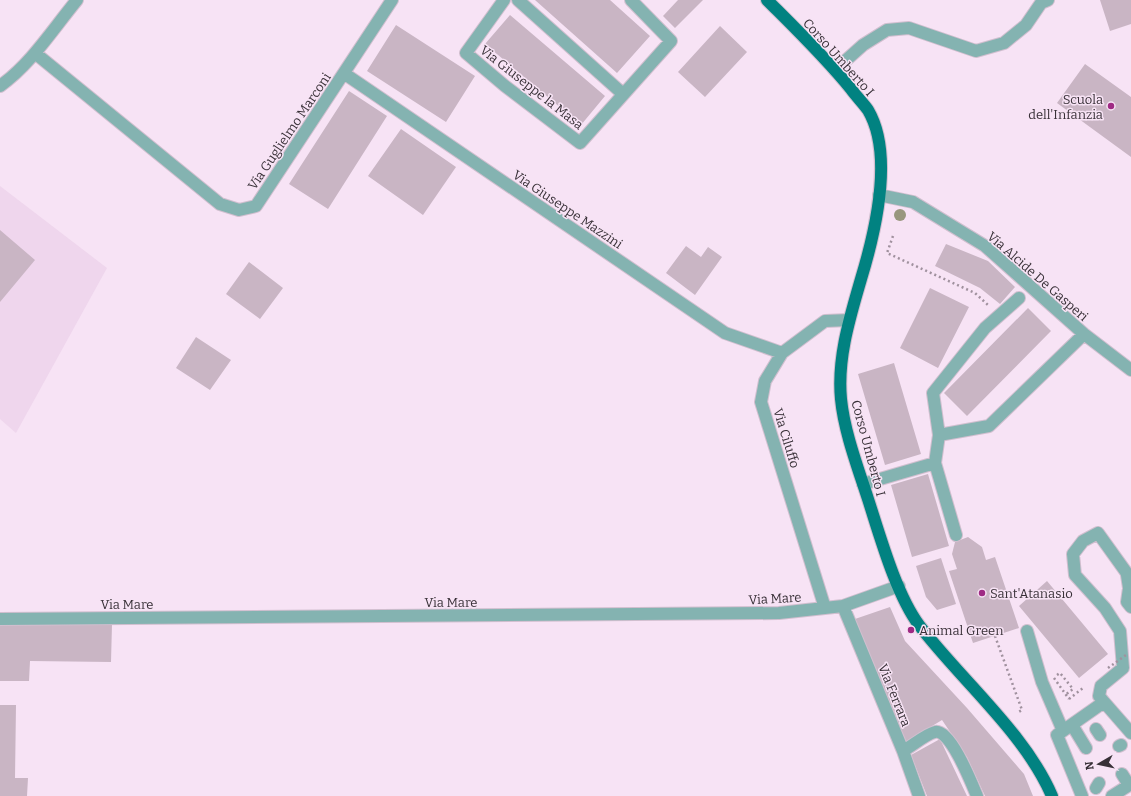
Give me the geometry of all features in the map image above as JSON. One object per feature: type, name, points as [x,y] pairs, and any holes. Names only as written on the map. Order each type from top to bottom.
[{"type":"main road","name":"Corso Umberto I","points":[[767,0],[835,70],[868,111],[877,134],[881,163],[878,195],[863,271],[849,320],[842,356],[841,398],[851,444],[863,484],[899,586],[918,622],[1032,758],[1052,796]]},
{"type":"street","points":[[0,86],[19,70],[35,53],[77,0]]},
{"type":"street","name":"Via Guglielmo Marconi","points":[[35,53],[220,204],[239,210],[256,206],[345,74],[392,0]]},
{"type":"street","name":"Via Giuseppe la Masa","points":[[504,0],[466,52],[505,86],[580,143],[623,94]]},
{"type":"street","points":[[518,0],[623,94],[671,41],[632,0]]},
{"type":"street","points":[[835,70],[862,45],[887,30],[909,28],[976,51],[1004,43],[1026,25],[1041,3],[1048,0]]},
{"type":"street","name":"Via Giuseppe Mazzini","points":[[345,74],[725,333],[782,353]]},
{"type":"street","name":"Via Alcide De Gasperi","points":[[878,195],[913,202],[985,246],[1084,334],[1131,370]]},
{"type":"street","points":[[956,535],[935,462],[939,434],[933,393],[985,328],[1001,316],[1019,298]]},
{"type":"street","name":"Via Ciluffo","points":[[825,608],[761,402],[765,381],[782,353],[825,320],[849,320]]},
{"type":"street","points":[[939,434],[989,426],[1084,334]]},
{"type":"street","points":[[863,484],[935,462]]},
{"type":"street","points":[[1126,740],[1099,696],[1101,686],[1127,662],[1120,631],[1105,608],[1075,575],[1074,554],[1083,541],[1098,533],[1129,577],[1127,602],[1131,607]]},
{"type":"street","name":"Via Mare","points":[[0,619],[779,613],[843,606],[899,586]]},
{"type":"street","name":"Via Ferrara","points":[[843,606],[920,796]]},
{"type":"street","points":[[1027,631],[1042,682],[1068,728],[1081,757],[1090,791]]},
{"type":"street","points":[[1081,757],[1057,735],[1068,728],[1093,726],[1104,702]]},
{"type":"street","points":[[903,751],[935,732],[942,732],[948,737],[977,796]]},
{"type":"street","points":[[1112,796],[1130,784],[1122,774]]},
{"type":"path","points":[[894,236],[887,253],[975,293],[1001,316]]},
{"type":"path","points":[[995,636],[1022,710]]},
{"type":"path","points":[[1108,668],[1127,662]]},
{"type":"path","points":[[1073,688],[1060,673],[1054,678],[1069,699],[1080,690]]},
{"type":"shaded area","points":[[0,186],[107,268],[16,433],[0,419]]},
{"type":"building","points":[[535,0],[610,0],[650,36],[617,73]]},
{"type":"building","points":[[678,0],[703,0],[675,28],[663,16]]},
{"type":"building","points":[[1100,0],[1131,0],[1131,24],[1110,31]]},
{"type":"building","points":[[510,15],[605,96],[581,125],[485,44]]},
{"type":"building","points":[[396,25],[475,76],[446,122],[367,71]]},
{"type":"building","points":[[720,26],[747,52],[705,97],[678,72]]},
{"type":"building","points":[[1085,64],[1131,97],[1131,157],[1057,103]]},
{"type":"building","points":[[349,91],[387,116],[328,209],[289,184]]},
{"type":"building","points":[[401,129],[456,167],[423,215],[368,176]]},
{"type":"building","points":[[0,230],[35,260],[0,302]]},
{"type":"building","points":[[946,244],[988,261],[1015,287],[1000,304],[980,288],[935,266]]},
{"type":"building","points":[[686,246],[701,257],[708,247],[722,257],[695,295],[666,273]]},
{"type":"building","points":[[249,262],[283,288],[260,319],[226,294]]},
{"type":"building","points":[[930,288],[969,307],[938,368],[900,348]]},
{"type":"building","points":[[1028,308],[1051,331],[967,416],[944,393]]},
{"type":"building","points":[[196,337],[231,360],[210,390],[176,368]]},
{"type":"building","points":[[894,363],[921,454],[885,465],[858,374]]},
{"type":"building","points":[[928,474],[949,546],[912,557],[891,485]]},
{"type":"building","name":"Sant'Atanasio","points":[[968,537],[982,547],[986,560],[995,557],[1019,628],[973,643],[949,571],[957,569],[952,554],[955,542]]},
{"type":"building","points":[[941,558],[956,604],[937,610],[926,597],[916,566]]},
{"type":"building","points":[[1047,581],[1108,654],[1079,678],[1019,606]]},
{"type":"building","points":[[890,607],[905,641],[967,708],[1024,774],[1033,796],[985,796],[967,757],[942,720],[906,742],[855,619]]},
{"type":"building","points":[[0,624],[112,624],[111,662],[30,661],[29,681],[0,681]]},
{"type":"building","points":[[0,705],[16,705],[15,778],[28,778],[27,796],[0,796]]},
{"type":"building","points":[[940,739],[967,796],[927,796],[911,755]]},
{"type":"place","name":"Scuola dell'Infanzia","points":[[1111,106]]},
{"type":"place","name":"Sant'Atanasio","points":[[982,593]]},
{"type":"place","name":"Animal Green","points":[[911,630]]}]
